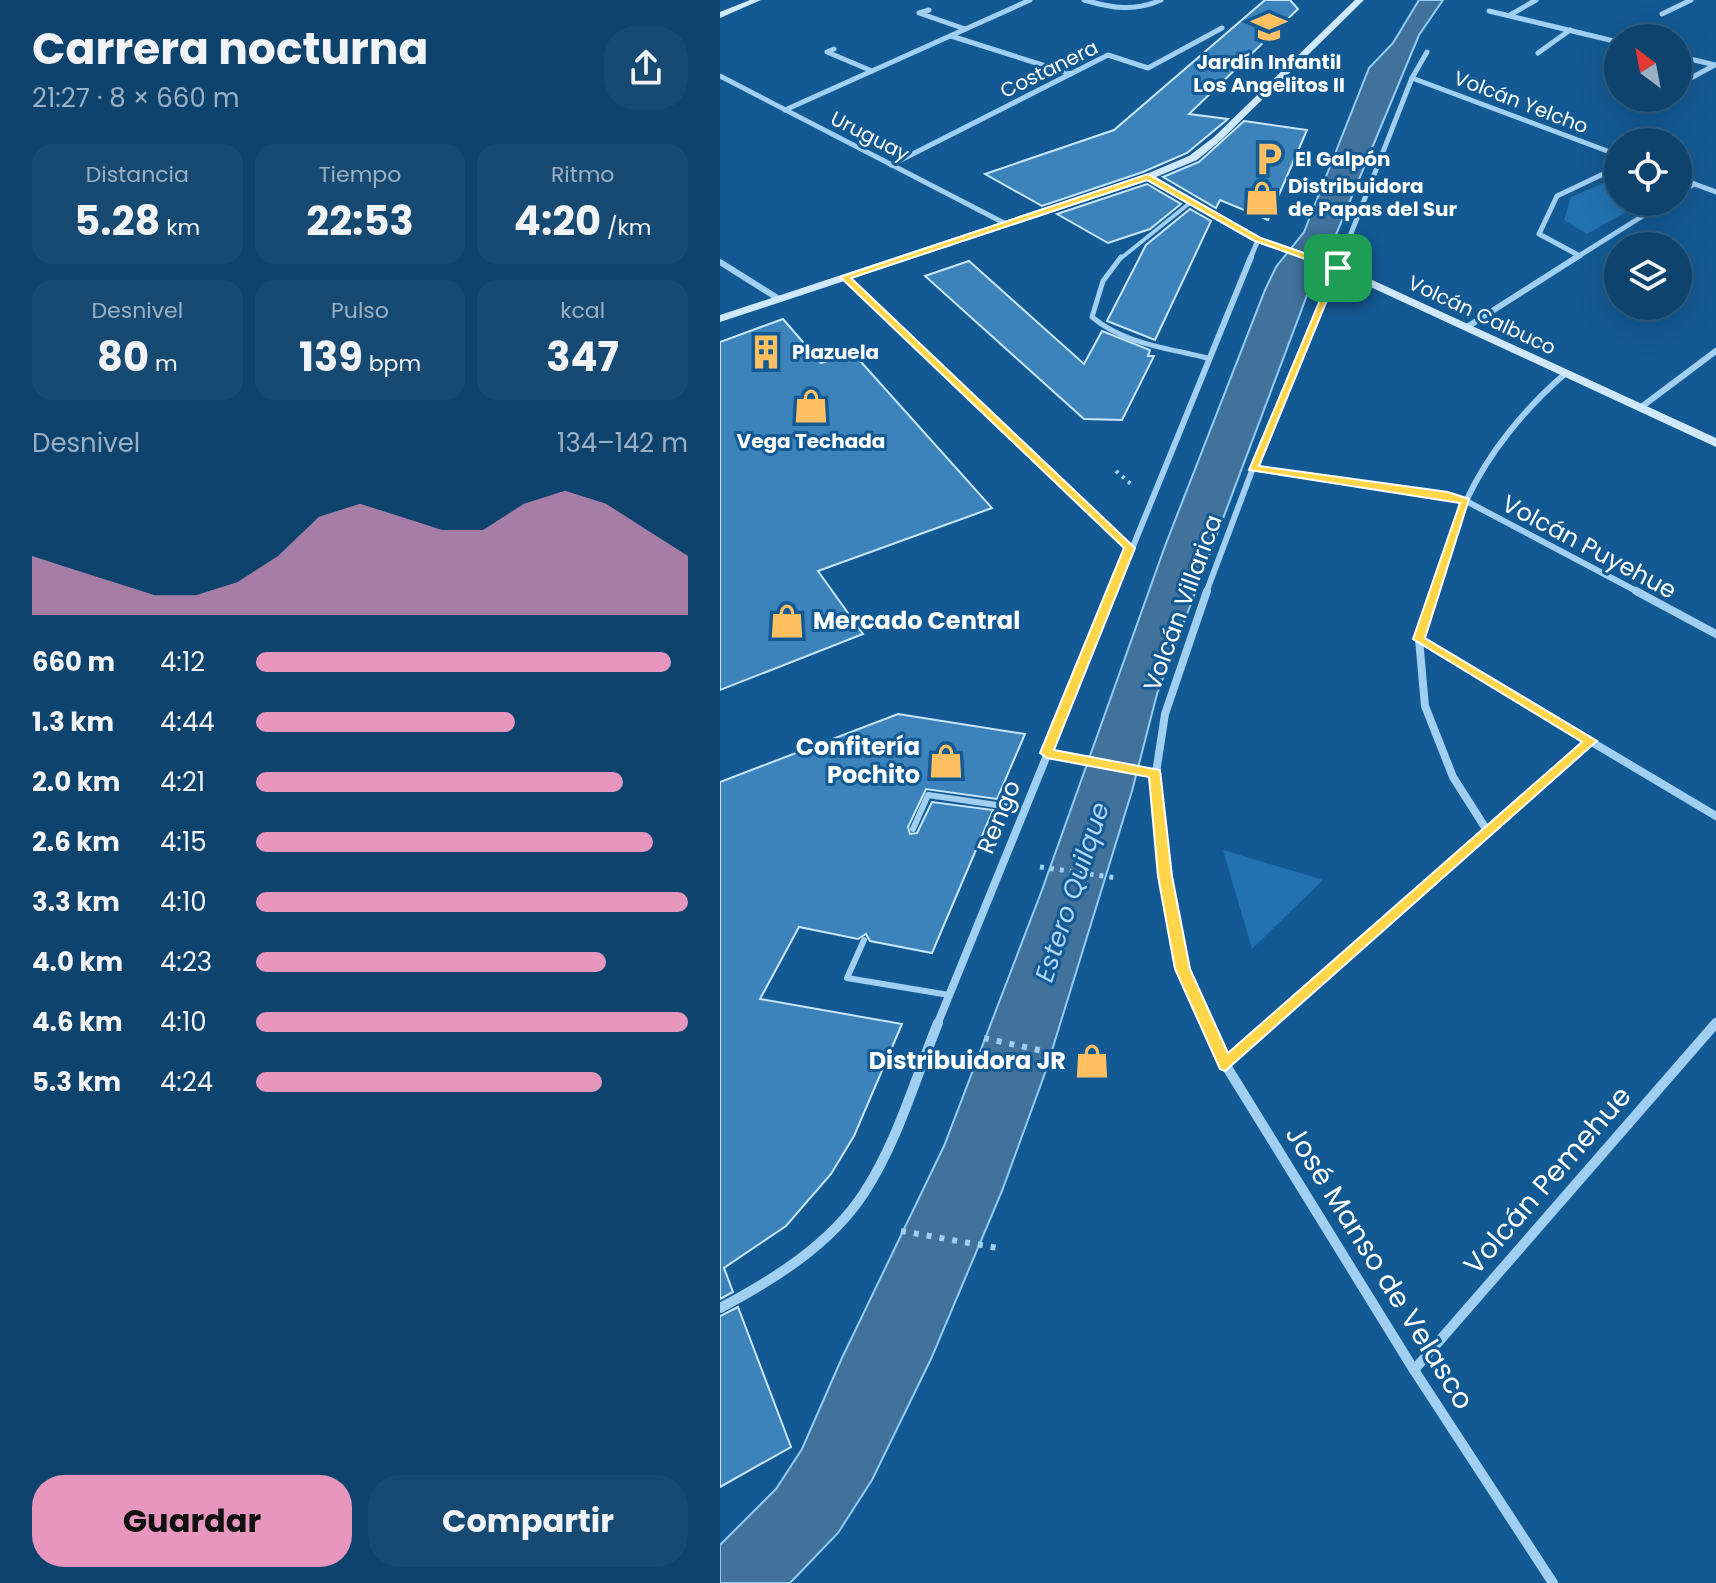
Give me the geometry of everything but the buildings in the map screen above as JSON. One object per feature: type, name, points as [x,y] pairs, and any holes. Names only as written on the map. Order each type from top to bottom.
[{"type":"main road","points":[[720,15],[757,0]]},
{"type":"main road","points":[[720,319],[1148,177],[1193,158],[1360,0]]},
{"type":"main road","name":"Volcán Calbuco","points":[[1148,177],[1258,240],[1333,265],[1716,443]]},
{"type":"street","points":[[785,110],[1030,0]]},
{"type":"street","points":[[1084,0],[1120,11],[1135,10],[1161,0]]},
{"type":"street","points":[[1509,16],[1536,0]]},
{"type":"street","points":[[1662,14],[1691,0]]},
{"type":"street","points":[[929,10],[919,13],[965,29]]},
{"type":"street","points":[[1489,11],[1604,38]]},
{"type":"street","name":"Costanera","points":[[891,165],[1108,55],[1148,68],[1222,28]]},
{"type":"street","points":[[1538,53],[1570,30]]},
{"type":"street","points":[[951,36],[1071,74]]},
{"type":"street","points":[[834,49],[827,52],[872,71]]},
{"type":"street","name":"Volcán Villarica","points":[[1182,969],[1165,876],[1156,773],[1165,714],[1184,653],[1253,468],[1333,265],[1412,78],[1427,52]]},
{"type":"street","points":[[1692,59],[1715,65]]},
{"type":"street","points":[[1692,77],[1715,65]]},
{"type":"street","name":"Uruguay","points":[[720,76],[1006,224]]},
{"type":"street","name":"Volcán Yelcho","points":[[1412,78],[1604,150]]},
{"type":"street","points":[[1580,256],[1539,234],[1557,196],[1604,174]]},
{"type":"street","points":[[1694,184],[1716,192]]},
{"type":"street","points":[[1467,327],[1643,216]]},
{"type":"street","name":"Rengo","points":[[720,1308],[793,1262],[858,1201],[881,1163],[1207,358],[1258,240]]},
{"type":"street","points":[[720,262],[779,299]]},
{"type":"street","points":[[1640,408],[1716,351]]},
{"type":"street","points":[[1488,832],[1453,777],[1425,706],[1419,639],[1466,501],[1489,459],[1543,393],[1566,373]]},
{"type":"street","name":"Volcán Puyehue","points":[[1253,468],[1466,501],[1716,634]]},
{"type":"street","points":[[1419,639],[1716,816]]},
{"type":"street","points":[[1225,1064],[1590,741]]},
{"type":"street","points":[[1047,753],[1156,773]]},
{"type":"street","name":"José Manso de Velasco","points":[[1182,969],[1225,1064],[1414,1370],[1553,1583]]},
{"type":"street","name":"Volcán Pemehue","points":[[1414,1370],[1712,1035],[1716,1023]]},
{"type":"lane","points":[[1191,202],[1116,261],[1092,301],[1092,317],[1100,327],[1118,334],[1207,358]]},
{"type":"lane","points":[[845,277],[1130,548]]},
{"type":"lane","points":[[913,829],[928,795],[1024,809]]},
{"type":"lane","points":[[864,940],[847,978],[949,995]]},
{"type":"path","points":[[1040,867],[1117,878]]},
{"type":"path","points":[[984,1038],[1061,1055]]},
{"type":"path","points":[[901,1231],[998,1248]]},
{"type":"shaded area","points":[[1604,183],[1604,216],[1619,216],[1587,234],[1564,220],[1571,197]]},
{"type":"shaded area","points":[[1223,850],[1323,880],[1252,949]]},
{"type":"water","name":"Estero Quilque","points":[[1419,0],[1443,0],[1419,35],[1335,237],[1312,282],[1157,694],[1132,791],[1045,1073],[1002,1191],[931,1359],[872,1480],[838,1533],[790,1583],[720,1583],[720,1545],[776,1489],[802,1449],[841,1360],[944,1146],[1042,890],[1165,546],[1265,290],[1276,267],[1304,232],[1369,68],[1393,43]]},
{"type":"place","name":"Jardín Infantil Los Angelitos II","points":[[1269,27]]},
{"type":"place","name":"El Galpón","points":[[1269,159]]},
{"type":"place","name":"Distribuidora de Papas del Sur","points":[[1262,198]]},
{"type":"place","name":"Plazuela","points":[[766,352]]},
{"type":"place","name":"Vega Techada","points":[[811,406]]},
{"type":"place","name":"Mercado Central","points":[[787,621]]},
{"type":"place","name":"Confitería Pochito","points":[[946,761]]},
{"type":"place","name":"Distribuidora JR","points":[[1092,1061]]},
{"type":"route","points":[[1148,177],[1258,240],[1338,268],[1253,468],[1466,501],[1419,639],[1590,741],[1225,1064],[1182,969],[1165,876],[1156,773],[1047,753],[1130,548],[845,277],[1148,177]]}]
